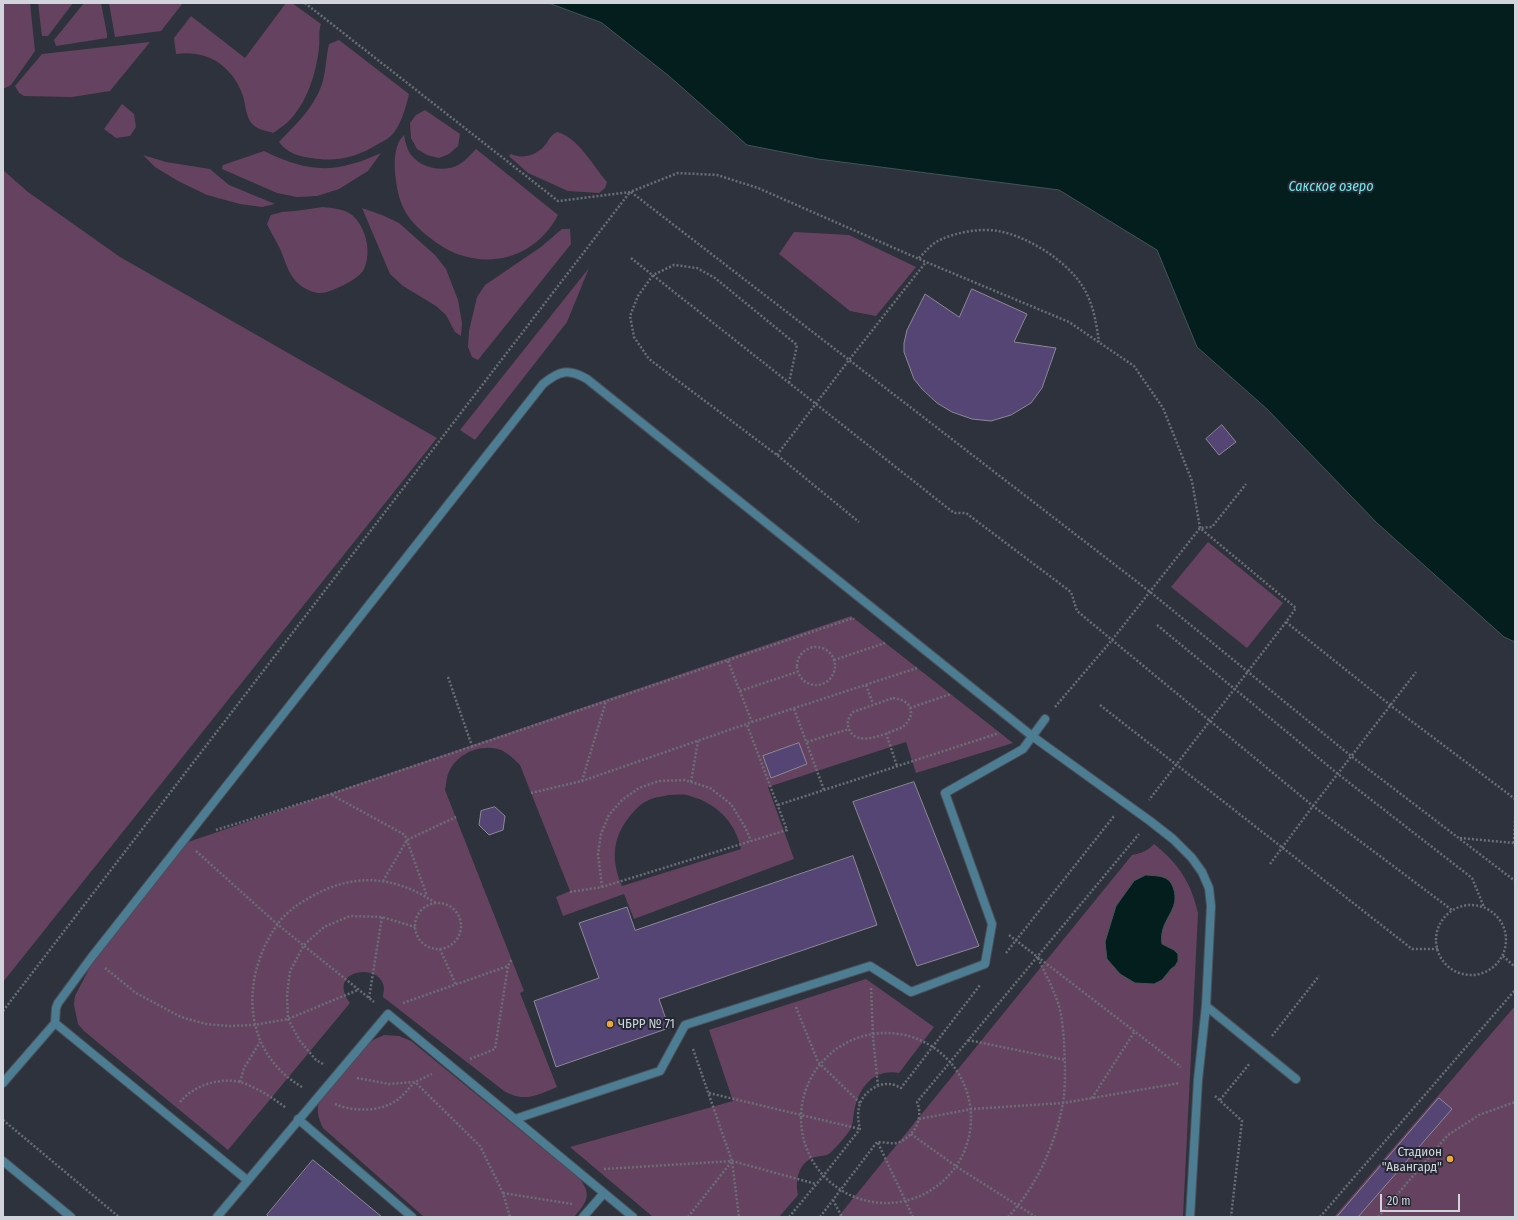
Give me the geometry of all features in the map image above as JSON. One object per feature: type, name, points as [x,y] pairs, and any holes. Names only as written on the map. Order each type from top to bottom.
[{"type":"street","points":[[3,1083],[55,1023],[56,1008],[58,1003],[183,840],[543,384],[553,376],[563,372],[576,373],[586,379],[1032,736],[1125,802],[1173,839],[1192,858],[1202,872],[1209,888],[1211,906],[1206,1006],[1198,1080],[1190,1217]]},
{"type":"street","points":[[515,1119],[660,1071],[685,1025],[870,966],[911,992],[985,964],[992,924],[945,794],[1023,749],[1045,719]]},
{"type":"street","points":[[1206,1006],[1296,1079]]},
{"type":"street","points":[[216,1217],[318,1096],[386,1012],[632,1217]]},
{"type":"street","points":[[55,1023],[247,1180]]},
{"type":"street","points":[[298,1119],[412,1217]]},
{"type":"street","points":[[3,1161],[71,1217]]},
{"type":"street","points":[[583,1217],[604,1193]]},
{"type":"path","points":[[305,3],[558,201],[630,192],[678,173],[717,175],[758,188],[926,262],[1069,322],[1134,366],[1163,408],[1192,481],[1200,528],[1296,608],[1150,798]]},
{"type":"path","points":[[630,192],[1149,591],[1351,756],[1515,881]]},
{"type":"path","points":[[3,1011],[630,192]]},
{"type":"path","points":[[919,258],[930,247],[942,239],[957,234],[977,231],[999,231],[1023,239],[1049,253],[1070,271],[1082,284],[1091,302],[1099,342]]},
{"type":"path","points":[[631,258],[954,513],[966,513],[1071,592],[1078,611],[1112,640],[1313,806],[1452,910]]},
{"type":"path","points":[[777,455],[926,262]]},
{"type":"path","points":[[789,383],[797,345],[715,278],[697,268],[674,265],[653,275],[638,296],[630,316],[634,337],[649,359],[777,455],[859,522]]},
{"type":"path","points":[[1045,719],[1112,640],[1200,528],[1212,527],[1246,484]]},
{"type":"path","points":[[213,831],[473,748],[606,701],[853,618]]},
{"type":"path","points":[[1286,622],[1390,705],[1515,799]]},
{"type":"path","points":[[1157,625],[1338,774],[1472,878],[1484,907]]},
{"type":"path","points":[[834,660],[885,643]]},
{"type":"path","points":[[813,647],[825,650],[834,660],[834,672],[827,681],[822,684],[810,684],[804,682],[797,672],[796,666],[801,653],[813,647]]},
{"type":"path","points":[[728,661],[752,722]]},
{"type":"path","points":[[531,793],[582,781],[752,722],[917,668]]},
{"type":"path","points":[[740,691],[797,672]]},
{"type":"path","points":[[1270,864],[1416,672]]},
{"type":"path","points":[[448,677],[473,748]]},
{"type":"path","points":[[866,685],[873,704]]},
{"type":"path","points":[[910,708],[951,694]]},
{"type":"path","points":[[893,698],[900,699],[906,702],[910,708],[911,716],[903,727],[864,740],[858,738],[853,735],[849,729],[849,717],[853,712],[873,704],[893,698]]},
{"type":"path","points":[[582,781],[606,701]]},
{"type":"path","points":[[1100,705],[1412,948],[1438,949]]},
{"type":"path","points":[[794,709],[824,790]]},
{"type":"path","points":[[570,892],[602,887],[787,830],[747,725]]},
{"type":"path","points":[[807,742],[849,729]]},
{"type":"path","points":[[886,733],[897,766]]},
{"type":"path","points":[[778,805],[1000,733]]},
{"type":"path","points":[[691,782],[698,741]]},
{"type":"path","points":[[602,887],[598,854],[601,834],[609,815],[622,800],[639,788],[659,781],[685,780],[710,788],[731,804],[745,826],[751,841]]},
{"type":"path","points":[[331,794],[405,835],[427,897]]},
{"type":"path","points":[[1002,958],[1125,802]]},
{"type":"path","points":[[383,881],[408,840],[456,817]]},
{"type":"path","points":[[877,1142],[896,1143],[907,1138],[915,1130],[919,1119],[920,1110],[917,1102],[1150,821]]},
{"type":"path","points":[[1460,838],[1514,844],[1515,821]]},
{"type":"path","points":[[183,840],[277,924],[386,1012],[508,966],[512,959]]},
{"type":"path","points":[[437,904],[405,886],[383,881],[354,880],[323,890],[300,903],[277,924],[262,950],[254,977],[254,1025],[260,1042],[276,1066],[297,1084],[340,1107],[364,1110],[382,1107],[396,1101],[415,1082],[480,1146],[503,1193],[510,1217]]},
{"type":"path","points":[[437,904],[445,905],[451,908],[457,914],[460,921],[460,929],[454,942],[448,947],[440,949],[433,949],[426,946],[416,935],[415,927],[419,914],[430,905],[437,904]]},
{"type":"path","points":[[1473,905],[1484,907],[1493,912],[1501,922],[1505,932],[1506,944],[1502,956],[1495,965],[1486,972],[1474,974],[1462,973],[1452,968],[1443,960],[1438,949],[1436,938],[1438,927],[1452,910],[1462,906],[1473,905]]},
{"type":"path","points":[[337,1073],[316,1060],[300,1041],[288,1019],[287,995],[290,971],[304,945],[324,927],[350,916],[382,917],[415,927]]},
{"type":"path","points":[[369,998],[382,917]]},
{"type":"path","points":[[992,924],[1016,940],[1198,1080],[1242,1121],[1231,1217]]},
{"type":"path","points":[[440,949],[456,985]]},
{"type":"path","points":[[1502,956],[1515,967]]},
{"type":"path","points":[[1008,1217],[1019,1206],[1047,1158],[1063,1103],[1065,1060],[1059,1004],[1038,957]]},
{"type":"path","points":[[92,958],[136,993],[181,1017],[206,1024],[229,1026],[254,1025],[288,1019],[358,990]]},
{"type":"path","points":[[870,966],[873,1037],[878,1086]]},
{"type":"path","points":[[789,1217],[860,1129],[858,1118],[860,1104],[867,1093],[878,1086],[888,1084],[901,1088],[931,1047],[983,982]]},
{"type":"path","points":[[1320,1217],[1515,990]]},
{"type":"path","points":[[790,991],[818,1062],[860,1104]]},
{"type":"path","points":[[685,1025],[732,1161],[739,1217]]},
{"type":"path","points":[[1091,1099],[1135,1031]]},
{"type":"path","points":[[873,1037],[909,1039],[931,1047],[950,1061],[962,1077],[969,1092],[972,1109],[971,1130],[966,1151],[957,1167],[941,1184],[906,1201],[883,1202],[862,1198],[841,1189],[824,1175],[805,1145],[800,1132],[798,1115],[802,1096],[808,1079],[818,1062],[833,1051],[854,1041],[873,1037]]},
{"type":"path","points":[[968,1040],[1065,1060]]},
{"type":"path","points":[[240,1082],[244,1068],[260,1042]]},
{"type":"path","points":[[919,1119],[972,1109],[1063,1103],[1198,1080]]},
{"type":"path","points":[[168,1115],[185,1095],[199,1086],[221,1082],[240,1082],[277,1101],[298,1119]]},
{"type":"path","points":[[708,1093],[860,1129]]},
{"type":"path","points":[[1378,1217],[1448,1135],[1479,1115],[1515,1102]]},
{"type":"path","points":[[3,1120],[119,1217]]},
{"type":"path","points":[[911,1134],[957,1167],[1036,1217]]},
{"type":"path","points":[[820,1217],[877,1142]]},
{"type":"path","points":[[877,1142],[913,1217]]},
{"type":"path","points":[[688,1217],[732,1161]]},
{"type":"path","points":[[577,1170],[732,1161],[816,1184]]},
{"type":"path","points":[[503,1193],[592,1207]]},
{"type":"path","points":[[833,1200],[842,1217]]},
{"type":"shaded area","points":[[3,3],[30,3],[35,51],[11,85],[3,89]]},
{"type":"shaded area","points":[[38,3],[73,3],[48,36],[42,36]]},
{"type":"shaded area","points":[[84,3],[101,3],[107,38],[56,46],[54,40]]},
{"type":"shaded area","points":[[109,3],[183,3],[161,31],[115,37]]},
{"type":"shaded area","points":[[286,3],[292,3],[321,24],[319,33],[319,48],[316,68],[310,88],[295,114],[285,125],[273,133],[258,128],[250,121],[239,85],[226,68],[208,57],[198,54],[176,54],[174,38],[191,16],[245,58]]},
{"type":"shaded area","points":[[339,40],[409,94],[402,118],[395,131],[383,142],[354,156],[338,159],[320,159],[293,153],[282,146],[279,142],[305,114],[315,99],[323,81],[329,44]]},
{"type":"shaded area","points":[[150,42],[110,91],[72,97],[24,96],[19,93],[15,86],[42,54]]},
{"type":"shaded area","points":[[122,104],[134,114],[136,127],[130,136],[116,138],[104,129]]},
{"type":"shaded area","points":[[425,110],[460,134],[458,146],[449,154],[439,158],[427,155],[417,149],[411,138],[410,123],[416,115]]},
{"type":"shaded area","points":[[557,132],[572,140],[585,153],[607,182],[605,188],[599,193],[568,191],[528,173],[509,156],[511,154],[516,156],[526,156],[539,151]]},
{"type":"shaded area","points":[[404,135],[408,150],[412,156],[424,165],[431,168],[446,169],[453,167],[460,164],[476,149],[558,215],[546,232],[532,245],[516,254],[499,259],[481,259],[463,256],[445,248],[421,231],[414,224],[401,203],[395,172],[395,162],[397,147]]},
{"type":"shaded area","points":[[264,151],[295,164],[322,168],[350,165],[381,153],[368,171],[339,189],[317,196],[297,197],[277,193],[222,169],[223,165]]},
{"type":"shaded area","points":[[143,155],[166,162],[210,169],[229,185],[275,204],[262,207],[240,204],[207,195],[178,181],[155,167]]},
{"type":"shaded area","points":[[3,170],[28,192],[120,257],[437,438],[3,982]]},
{"type":"shaded area","points":[[323,207],[346,211],[357,220],[366,240],[367,255],[364,269],[357,277],[337,288],[317,293],[304,288],[293,278],[267,224],[271,215],[282,212]]},
{"type":"shaded area","points":[[362,208],[399,223],[435,255],[446,269],[458,300],[462,323],[461,336],[455,332],[446,315],[436,306],[403,286],[390,274]]},
{"type":"shaded area","points":[[562,229],[570,229],[571,244],[478,360],[472,357],[468,347],[469,331],[477,297],[485,285],[541,247]]},
{"type":"shaded area","points":[[794,232],[849,235],[916,267],[876,316],[850,311],[779,254]]},
{"type":"shaded area","points":[[589,268],[567,322],[475,440],[460,430]]},
{"type":"shaded area","points":[[1208,542],[1283,603],[1247,648],[1171,587]]},
{"type":"shaded area","points":[[851,616],[1013,743],[916,773],[906,742],[768,787],[794,859],[634,919],[624,894],[563,916],[556,897],[570,891],[520,765],[506,753],[493,748],[476,749],[468,752],[455,763],[450,770],[445,790],[524,991],[520,993],[557,1087],[537,1095],[518,1097],[511,1095],[383,997],[384,988],[381,980],[374,974],[365,972],[356,973],[349,977],[344,983],[344,992],[350,1003],[228,1150],[84,1031],[78,1024],[74,1005],[75,996],[91,965],[188,842]],"holes":[[[668,795],[688,795],[707,803],[721,812],[735,832],[741,849],[622,886],[616,868],[615,850],[616,842],[623,825],[633,812],[644,802]]]},
{"type":"shaded area","points":[[1154,844],[1177,866],[1192,892],[1198,913],[1183,1217],[838,1217],[1132,855],[1144,851]]},
{"type":"shaded area","points":[[866,979],[934,1027],[899,1073],[890,1072],[874,1077],[863,1088],[856,1104],[850,1130],[829,1154],[809,1159],[805,1163],[799,1173],[797,1184],[798,1195],[779,1217],[653,1217],[570,1147],[733,1101],[709,1030]]},
{"type":"shaded area","name":"Стадион \"Авангард\"","points":[[1515,1006],[1515,1217],[1334,1217]]},
{"type":"shaded area","points":[[384,1035],[399,1036],[411,1041],[579,1178],[586,1189],[587,1194],[585,1203],[574,1217],[424,1217],[323,1128],[318,1115],[320,1101],[360,1051],[373,1040]]},
{"type":"water","name":"Сакское озеро","points":[[549,3],[1515,3],[1515,642],[1504,637],[1377,523],[1267,409],[1197,347],[1157,250],[1059,190],[818,159],[747,145],[669,76],[602,23]]},
{"type":"water","points":[[1146,875],[1158,876],[1169,880],[1175,895],[1175,903],[1163,928],[1162,944],[1174,950],[1178,954],[1178,961],[1162,980],[1154,984],[1135,983],[1120,974],[1107,959],[1105,942],[1116,906],[1134,881]]},
{"type":"building","points":[[972,289],[1027,314],[1014,342],[1056,348],[1042,388],[1031,403],[1011,415],[991,421],[972,419],[952,412],[937,403],[914,379],[904,352],[904,343],[907,330],[925,294],[959,317]]},
{"type":"building","points":[[1222,425],[1236,442],[1219,455],[1206,439]]},
{"type":"building","points":[[799,743],[807,764],[771,778],[763,756]]},
{"type":"building","points":[[914,782],[979,946],[917,966],[853,802]]},
{"type":"building","points":[[495,807],[505,816],[503,830],[489,835],[479,825],[481,811]]},
{"type":"building","points":[[853,856],[877,925],[659,999],[669,1028],[556,1067],[534,1001],[599,978],[579,923],[627,907],[635,930]]},
{"type":"building","points":[[1439,1098],[1452,1109],[1358,1217],[1337,1217]]},
{"type":"building","points":[[313,1160],[382,1217],[269,1217],[267,1215]]},
{"type":"place","name":"ЧБРР № 71","points":[[610,1024]]},
{"type":"place","name":"Стадион \"Авангард\"","points":[[1450,1159]]}]
